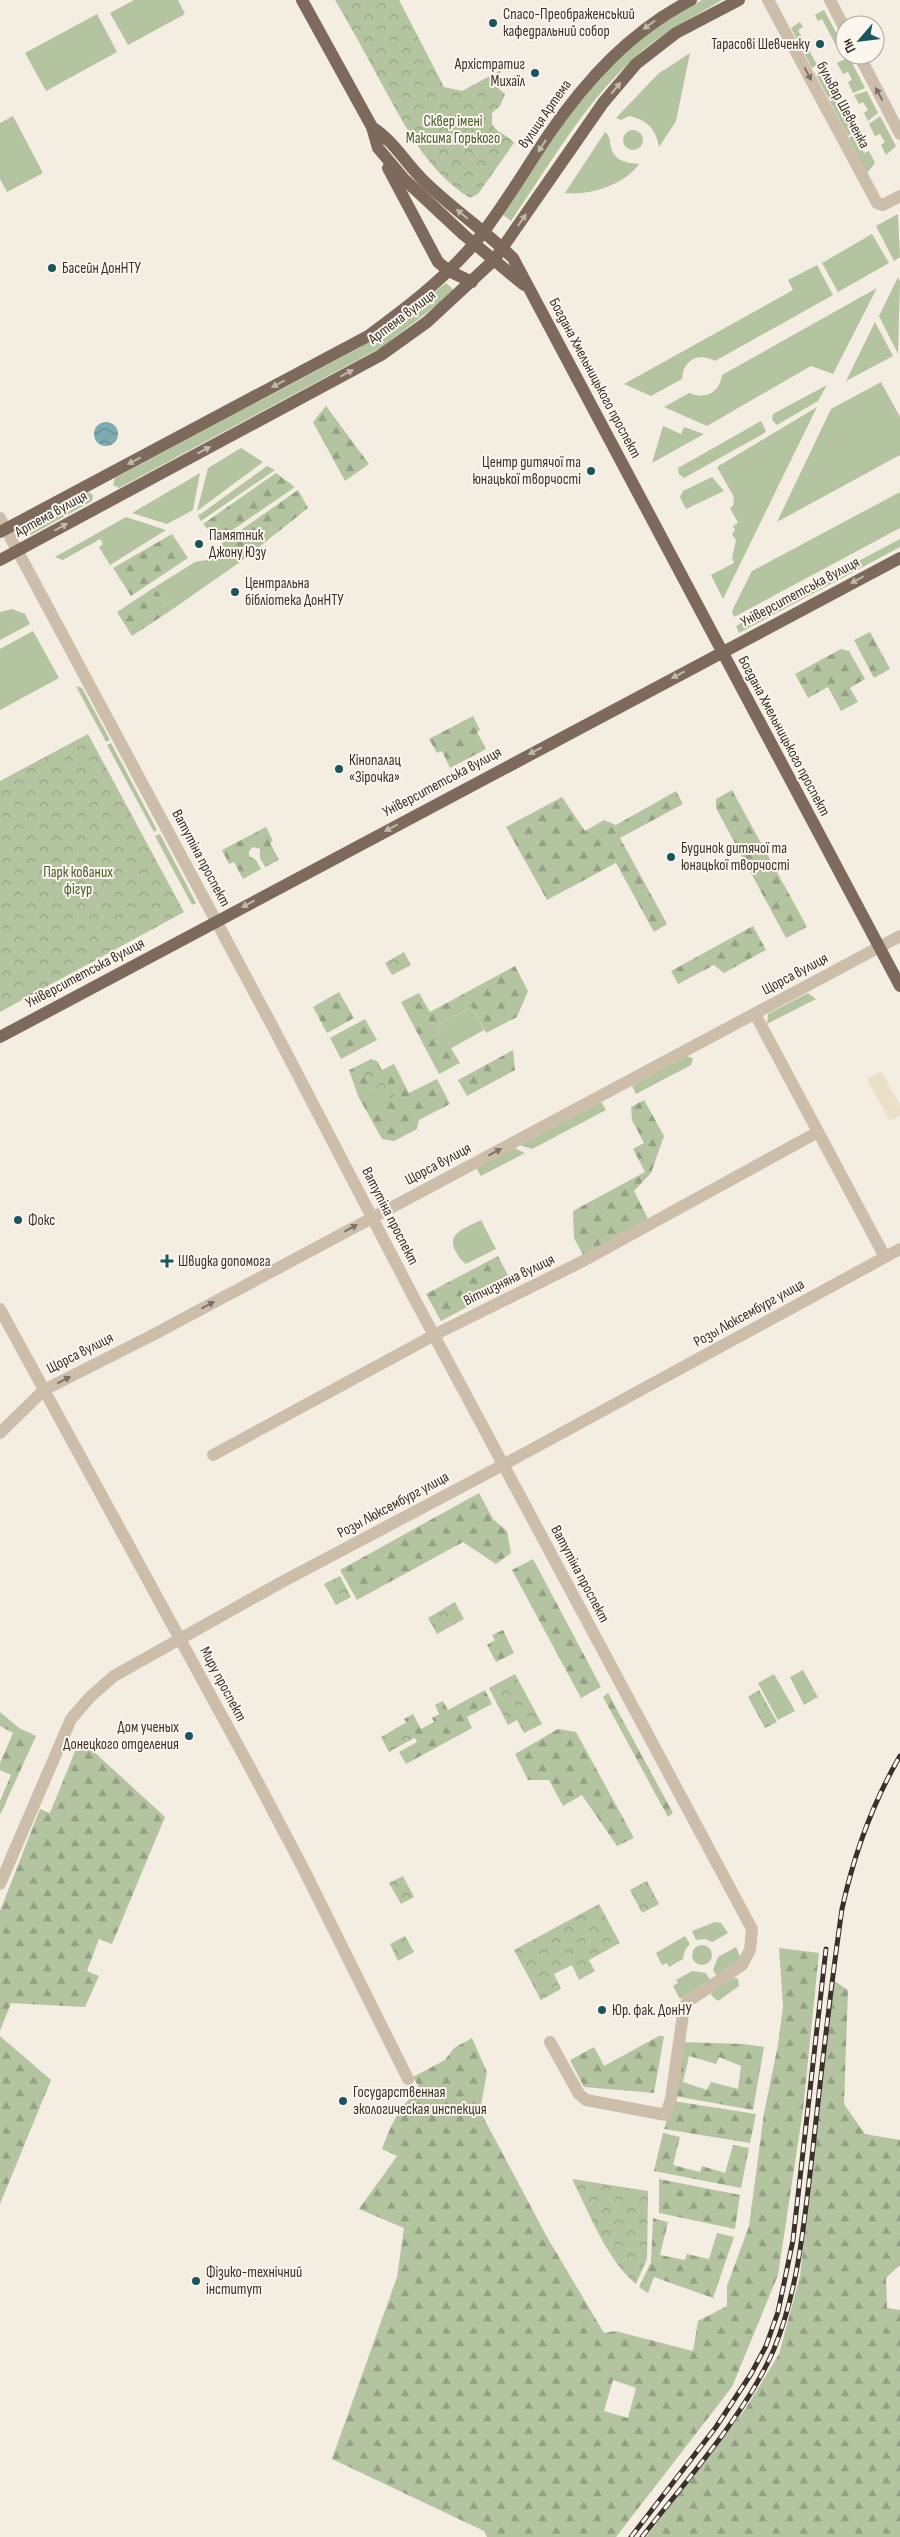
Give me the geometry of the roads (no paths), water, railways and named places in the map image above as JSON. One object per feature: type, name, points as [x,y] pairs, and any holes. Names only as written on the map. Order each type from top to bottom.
[{"type":"main road","name":"Богдана Хмельницького проспект","points":[[302,0],[372,127],[378,148],[405,180],[474,244],[529,288]]},
{"type":"main road","name":"вулиця Артема","points":[[449,271],[483,232],[587,84],[619,49],[639,32],[662,15],[690,0]]},
{"type":"main road","name":"Артема вулиця","points":[[0,560],[381,355],[426,322],[494,260],[603,104],[636,64],[676,33],[739,0]]},
{"type":"main road","name":"Богдана Хмельницького проспект","points":[[372,127],[387,137],[404,160],[425,183],[513,258],[900,986]]},
{"type":"main road","points":[[378,148],[438,262],[449,271],[472,282]]},
{"type":"main road","name":"Артема вулиця","points":[[2,526],[86,487],[368,336],[410,305],[449,271]]},
{"type":"main road","points":[[86,487],[94,488],[99,493],[101,501],[96,508]]},
{"type":"main road","name":"Університетська вулиця","points":[[0,1037],[900,558]]},
{"type":"street","name":"бульвар Шевченка","points":[[768,0],[876,203],[883,204],[900,196]]},
{"type":"street","points":[[830,0],[838,15]]},
{"type":"street","points":[[863,65],[900,134]]},
{"type":"street","name":"Ватутіна проспект","points":[[2,526],[18,550],[434,1336],[752,1929],[750,1950],[742,1965],[688,2002],[684,2008],[671,2098],[666,2115],[586,2100],[579,2094],[550,2042]]},
{"type":"street","name":"Щорса вулиця","points":[[0,1433],[44,1390],[149,1337],[900,936]]},
{"type":"street","points":[[754,1014],[885,1257]]},
{"type":"street","name":"Вітчизняна вулиця","points":[[213,1454],[434,1336],[581,1262],[818,1132]]},
{"type":"street","name":"Розы Люксембург улица","points":[[0,1884],[71,1719],[90,1697],[114,1676],[180,1638],[900,1249]]},
{"type":"street","name":"Миру проспект","points":[[0,1309],[299,1860],[408,2079]]},
{"type":"water","points":[[106,422],[115,425],[118,434],[115,443],[106,446],[97,443],[94,434],[97,425]]},
{"type":"railway","points":[[642,2537],[696,2470],[748,2398],[774,2349],[782,2326],[795,2278],[803,2230],[842,1909],[852,1869],[865,1830],[881,1792],[900,1756]]},
{"type":"railway","points":[[631,2537],[716,2427],[751,2374],[766,2346],[778,2312],[793,2240],[826,1949]]},
{"type":"place","name":"Спасо-Преображенський кафедральний собор","points":[[493,23]]},
{"type":"place","name":"Тарасові Шевченку","points":[[820,44]]},
{"type":"place","name":"Архістратиг Михаїл","points":[[535,73]]},
{"type":"place","name":"Басейн ДонНТУ","points":[[52,268]]},
{"type":"place","name":"Центр дитячої та юнацької творчості","points":[[591,471]]},
{"type":"place","name":"Памятник Джону Юзу","points":[[199,544]]},
{"type":"place","name":"Центральна бібліотека ДонНТУ","points":[[235,592]]},
{"type":"place","name":"Кінопалац «Зірочка»","points":[[339,769]]},
{"type":"place","name":"Будинок дитячої та юнацької творчості","points":[[671,857]]},
{"type":"place","name":"Фокс","points":[[18,1220]]},
{"type":"place","name":"Швидка допомога","points":[[167,1261]]},
{"type":"place","name":"Дом ученых Донецкого отделения","points":[[189,1736]]},
{"type":"place","name":"Юр. фак. ДонНУ","points":[[602,2010]]},
{"type":"place","name":"Государственная экологическая инспекция","points":[[343,2101]]},
{"type":"place","name":"Фізико-технічний інститут","points":[[196,2281]]},
{"type":"park label","name":"Сквер імені Максима Горького","points":[[453,130]]},
{"type":"park label","name":"Парк кованих фігур","points":[[78,880]]}]
